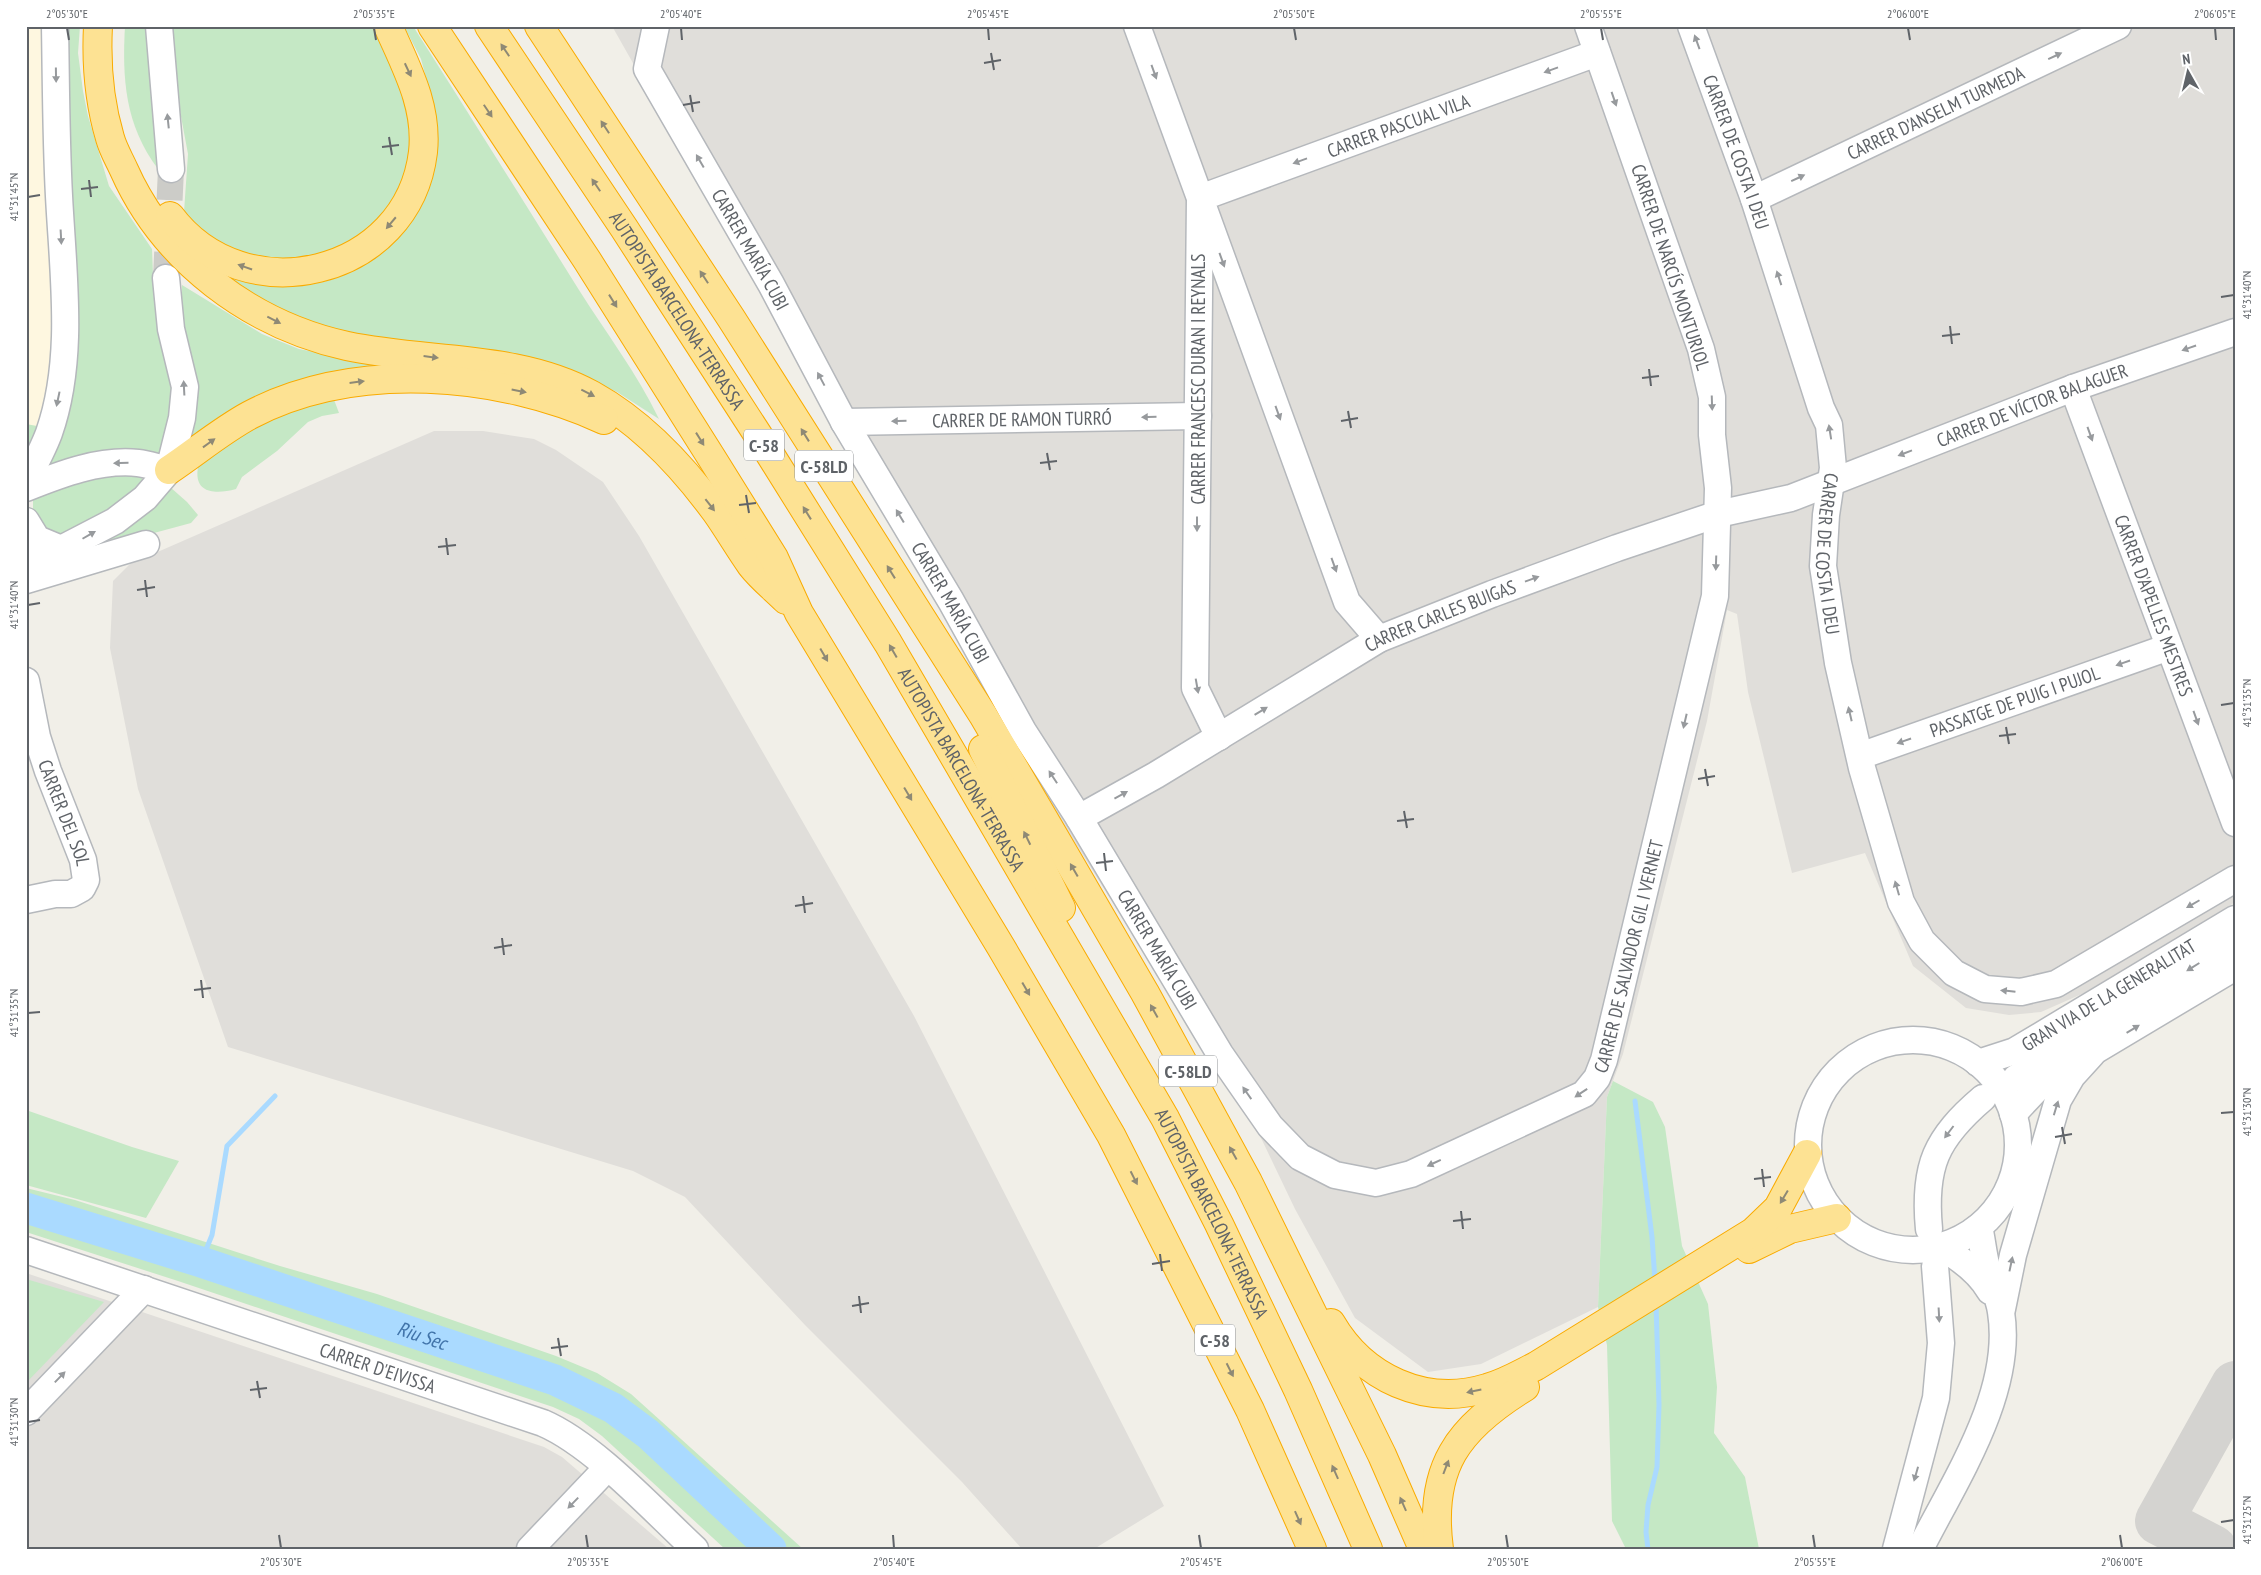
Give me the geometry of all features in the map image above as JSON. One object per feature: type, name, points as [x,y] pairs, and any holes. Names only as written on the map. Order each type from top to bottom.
[{"type":"highway","points":[[98,26],[99,84],[111,141],[146,212],[203,275],[239,302],[279,323],[316,338],[348,346],[526,371],[564,382],[590,393],[613,407],[641,429],[689,477],[753,567],[799,613]]},
{"type":"highway","points":[[113,26],[114,68],[118,101],[125,128],[148,182],[166,210],[188,235],[210,252],[243,267],[280,273],[314,271],[341,261],[367,246],[391,224],[420,172],[423,130],[420,103],[412,78],[388,26]]},
{"type":"highway","name":"C-58","points":[[432,26],[587,260],[774,558],[799,613],[1001,947],[1111,1135],[1250,1410],[1312,1549]]},
{"type":"highway","name":"AUTOPISTA BARCELONA-TERRASSA","points":[[489,26],[630,236],[758,435],[882,634],[1165,1118],[1219,1224],[1298,1390],[1368,1549]]},
{"type":"highway","name":"C-58LD","points":[[539,26],[731,318],[983,716],[1145,993],[1248,1182],[1382,1455],[1422,1549]]},
{"type":"highway","points":[[168,470],[249,416],[274,404],[332,386],[390,380],[445,381],[487,385],[552,399],[626,430],[666,455]]},
{"type":"highway","points":[[917,614],[1165,1118]]},
{"type":"highway","points":[[1439,1549],[1436,1503],[1447,1462],[1458,1442],[1474,1423],[1496,1404],[1612,1326],[1710,1265],[1768,1220],[1785,1197],[1807,1154]]},
{"type":"highway","points":[[1248,1182],[1336,1332],[1360,1360],[1373,1370],[1401,1385],[1432,1393],[1453,1394],[1488,1388],[1509,1380],[1612,1326]]},
{"type":"highway","points":[[1710,1265],[1790,1229],[1807,1223],[1837,1218]]},
{"type":"street","points":[[26,481],[49,434],[59,397],[64,356],[55,26]]},
{"type":"street","points":[[159,26],[171,169]]},
{"type":"street","name":"CARRER MARÍA CUBI","points":[[656,26],[647,69],[770,284],[844,422],[951,601],[1023,731],[1079,818],[1220,1054],[1270,1126],[1300,1157]]},
{"type":"street","name":"CARRER FRANCESC DURAN I REYNALS","points":[[1137,26],[1200,198],[1195,688],[1219,737]]},
{"type":"street","name":"CARRER DE NARCÍS MONTURIOL","points":[[1588,26],[1701,349],[1712,397],[1712,436],[1718,488],[1718,514]]},
{"type":"street","name":"CARRER DE COSTA I DEU","points":[[1691,26],[1754,198],[1821,408],[1829,425],[1833,468],[1826,515],[1823,566],[1838,663],[1860,756],[1901,902],[1922,941],[1954,974],[1985,989],[2020,992],[2056,984],[2235,879]]},
{"type":"street","name":"CARRER D'ANSELM TURMEDA","points":[[1754,198],[2118,26]]},
{"type":"street","name":"CARRER PASCUAL VILA","points":[[1200,198],[1597,53]]},
{"type":"street","points":[[1200,198],[1347,602],[1379,639]]},
{"type":"street","points":[[26,555],[60,549],[115,521],[145,498],[168,470],[182,418],[185,387],[171,329],[166,278]]},
{"type":"street","name":"CARRER DE VÍCTOR BALAGUER","points":[[1831,481],[2073,388],[2235,332]]},
{"type":"street","name":"CARRER D'APELLES MESTRES","points":[[2073,388],[2235,823]]},
{"type":"street","name":"CARRER DE RAMON TURRÓ","points":[[844,422],[1198,416]]},
{"type":"street","points":[[26,488],[69,471],[111,464],[138,463],[168,470]]},
{"type":"street","name":"CARRER CARLES BUIGAS","points":[[1079,818],[1219,737],[1379,639],[1501,591],[1718,514],[1791,498],[1831,481]]},
{"type":"street","name":"CARRER DE SALVADOR GIL I VERNET","points":[[1300,1157],[1335,1175],[1376,1183],[1410,1174],[1584,1094],[1596,1078],[1604,1060],[1715,596],[1718,514]]},
{"type":"street","points":[[26,521],[37,538],[60,549]]},
{"type":"street","points":[[26,580],[146,544]]},
{"type":"street","name":"PASSATGE DE PUIG I PUJOL","points":[[1860,756],[2170,647]]},
{"type":"street","name":"CARRER DEL SOL","points":[[26,681],[32,738],[48,771],[86,870],[86,880],[82,888],[71,894],[55,894],[26,900]]},
{"type":"street","name":"GRAN VIA DE LA GENERALITAT","points":[[1978,1063],[2015,1051],[2235,919]]},
{"type":"street","points":[[2016,1078],[2235,942]]},
{"type":"street","points":[[2014,1114],[2044,1081],[2235,967]]},
{"type":"street","points":[[1920,1040],[1951,1047],[1978,1063],[2000,1086],[2014,1114],[2018,1144],[2014,1176],[2001,1204],[1979,1227],[1960,1240],[1915,1250],[1881,1245],[1857,1234],[1837,1218],[1827,1207],[1815,1185],[1807,1154],[1810,1123],[1823,1091],[1833,1077],[1858,1056],[1889,1043],[1920,1040]]},
{"type":"street","points":[[1920,1549],[1990,1409],[1998,1375],[2001,1345],[2001,1312],[2013,1255],[2058,1100],[2072,1076],[2092,1054]]},
{"type":"street","points":[[1896,1549],[1936,1398],[1941,1343],[1935,1247],[1927,1198],[1934,1160],[1944,1138],[1956,1122],[1983,1098]]},
{"type":"street","points":[[1979,1227],[1986,1265],[2001,1312]]},
{"type":"street","points":[[1935,1247],[1957,1256],[1978,1276],[1988,1287],[2001,1312]]},
{"type":"street","name":"CARRER D'EIVISSA","points":[[26,1250],[543,1423],[561,1431],[607,1468],[695,1549]]},
{"type":"street","points":[[26,1412],[144,1289]]},
{"type":"street","points":[[1908,1549],[1946,1480],[1972,1445]]},
{"type":"street","points":[[530,1549],[607,1468]]},
{"type":"shaded area","points":[[26,26],[47,26],[52,352],[47,412],[26,464]]},
{"type":"shaded area","points":[[612,26],[2235,26],[2235,902],[2199,926],[2084,993],[2041,1012],[2009,1015],[1966,1008],[1913,966],[1865,853],[1792,873],[1748,692],[1737,614],[1727,610],[1707,721],[1623,1054],[1607,1097],[1598,1307],[1481,1364],[1428,1372],[1355,1318],[1295,1209],[1262,1140],[1064,825]]},
{"type":"shaded area","points":[[434,431],[483,431],[534,439],[556,450],[603,482],[639,536],[914,1016],[1164,1506],[1094,1549],[1022,1549],[962,1482],[805,1325],[685,1197],[633,1171],[228,1047],[138,789],[110,648],[113,581],[130,564]]},
{"type":"shaded area","points":[[26,1273],[544,1447],[562,1457],[669,1549],[26,1549]]},
{"type":"green space","points":[[65,26],[80,26],[78,53],[83,91],[88,116],[109,186],[152,249],[154,300],[174,383],[172,424],[162,460],[48,466],[65,430],[70,406]]},
{"type":"green space","points":[[125,26],[151,26],[158,169],[138,136],[128,101],[124,65]]},
{"type":"green space","points":[[169,26],[375,26],[402,88],[411,121],[412,137],[411,152],[402,180],[388,205],[370,226],[348,242],[323,254],[296,259],[268,258],[239,251],[203,233],[184,212],[188,154],[172,68]]},
{"type":"green space","points":[[404,26],[413,26],[579,290],[631,369],[659,419],[617,392],[572,371],[447,345],[349,334],[298,318],[250,296],[202,261],[280,281],[310,284],[323,282],[338,276],[381,250],[433,104],[421,59]]},
{"type":"green space","points":[[182,285],[262,334],[299,349],[386,366],[387,372],[184,452],[196,410],[199,387],[182,333]]},
{"type":"green space","points":[[333,397],[339,413],[322,416],[308,422],[277,451],[242,477],[236,489],[220,492],[201,486],[197,473],[199,463],[259,423]]},
{"type":"green space","points":[[26,424],[37,426],[26,458]]},
{"type":"green space","points":[[142,475],[142,484],[130,496],[70,534],[46,532],[33,515],[33,499],[69,477]]},
{"type":"green space","points":[[170,487],[198,515],[191,523],[128,540],[99,543]]},
{"type":"green space","points":[[1613,1081],[1653,1102],[1665,1127],[1682,1246],[1708,1304],[1717,1387],[1714,1433],[1745,1477],[1759,1549],[1626,1549],[1612,1521],[1607,1345],[1598,1307],[1607,1097]]},
{"type":"green space","points":[[26,1110],[132,1147],[179,1161],[146,1218],[26,1185]]},
{"type":"green space","points":[[26,1188],[75,1200],[280,1266],[377,1294],[556,1356],[597,1373],[631,1394],[803,1549],[725,1549],[602,1436],[579,1419],[553,1407],[26,1232]]},
{"type":"green space","points":[[26,1279],[104,1302],[26,1383]]},
{"type":"waterway","points":[[201,1262],[212,1235],[227,1146],[275,1096]]},
{"type":"waterway","points":[[1635,1101],[1652,1237],[1655,1281]]},
{"type":"waterway","name":"Riu Sec","points":[[26,1208],[201,1262],[555,1380],[613,1408],[648,1434],[771,1549]]},
{"type":"waterway","points":[[1648,1549],[1646,1532],[1648,1505],[1657,1467],[1659,1405],[1656,1302]]},
{"type":"taxiway","points":[[2213,1549],[2159,1521],[2235,1385]]},
{"type":"tunnel","points":[[166,278],[171,169]]},
{"type":"tunnel","points":[[1983,1098],[2016,1078]]}]
